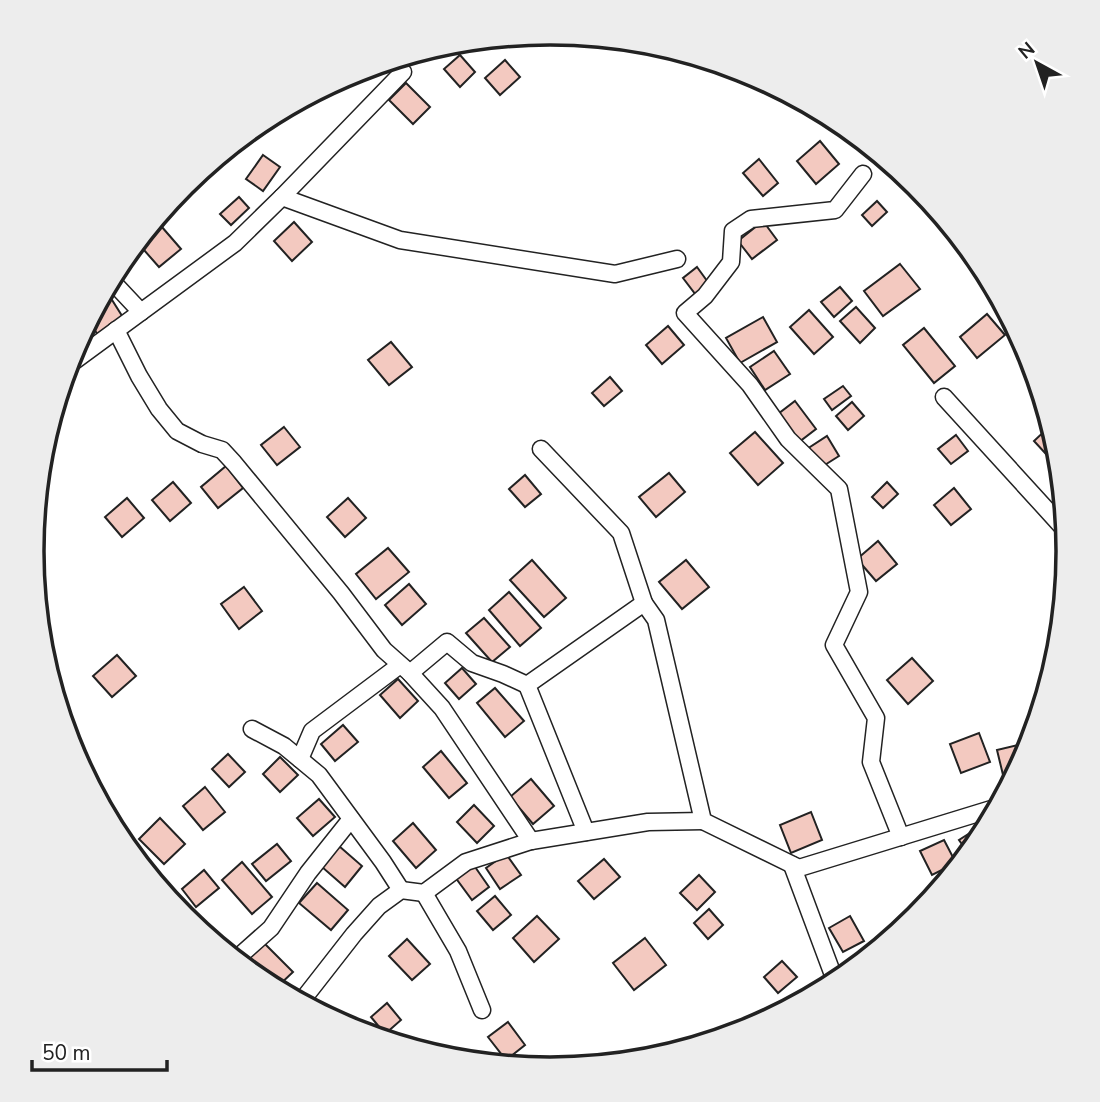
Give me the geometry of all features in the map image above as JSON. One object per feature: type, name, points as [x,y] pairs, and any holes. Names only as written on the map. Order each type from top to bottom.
[{"type":"street","points":[[83,355],[235,243],[403,72]]},
{"type":"street","points":[[863,174],[835,209],[751,219],[733,231],[731,262],[705,296],[685,313],[750,385],[788,439],[839,489],[859,592],[834,645],[876,718],[871,762],[901,837]]},
{"type":"street","points":[[282,197],[400,240],[615,274],[677,259]]},
{"type":"street","points":[[118,288],[141,312]]},
{"type":"street","points":[[116,330],[159,409],[177,431],[202,444],[222,450],[332,582],[384,650],[442,708],[531,841]]},
{"type":"street","points":[[944,397],[1055,519]]},
{"type":"street","points":[[541,449],[621,533],[645,603],[656,620],[704,821]]},
{"type":"street","points":[[527,685],[645,603]]},
{"type":"street","points":[[300,759],[312,731],[447,642],[472,663],[527,685],[586,832]]},
{"type":"street","points":[[252,729],[284,746],[319,775],[401,890]]},
{"type":"street","points":[[307,994],[379,905],[401,890],[424,893],[466,862],[531,841],[648,822],[704,821],[799,868],[983,812]]},
{"type":"street","points":[[243,953],[271,929],[308,873],[351,819]]},
{"type":"street","points":[[792,864],[832,971]]},
{"type":"street","points":[[424,893],[458,951],[482,1010]]},
{"type":"building","points":[[460,55],[475,72],[460,87],[444,69]]},
{"type":"building","points":[[505,60],[520,77],[500,95],[485,78]]},
{"type":"building","points":[[406,83],[430,107],[413,124],[389,100]]},
{"type":"building","points":[[820,141],[839,164],[816,184],[797,161]]},
{"type":"building","points":[[263,155],[280,167],[263,191],[246,179]]},
{"type":"building","points":[[759,159],[778,183],[763,196],[743,173]]},
{"type":"building","points":[[239,197],[249,208],[231,225],[220,214]]},
{"type":"building","points":[[877,201],[887,212],[872,226],[862,215]]},
{"type":"building","points":[[763,221],[777,240],[752,259],[738,241]]},
{"type":"building","points":[[294,222],[312,242],[292,261],[274,241]]},
{"type":"building","points":[[161,226],[181,249],[159,267],[143,249]]},
{"type":"building","points":[[900,264],[920,289],[883,316],[864,291]]},
{"type":"building","points":[[697,267],[710,285],[696,295],[683,278]]},
{"type":"building","points":[[840,287],[852,301],[834,317],[821,302]]},
{"type":"building","points":[[111,299],[124,319],[98,335],[95,330]]},
{"type":"building","points":[[856,307],[875,328],[860,343],[840,321]]},
{"type":"building","points":[[809,310],[833,337],[814,354],[790,327]]},
{"type":"building","points":[[987,314],[1005,335],[977,358],[960,337]]},
{"type":"building","points":[[763,317],[777,342],[740,363],[726,338]]},
{"type":"building","points":[[668,326],[684,345],[662,364],[646,345]]},
{"type":"building","points":[[924,328],[955,366],[934,383],[903,345]]},
{"type":"building","points":[[391,342],[412,367],[389,385],[368,360]]},
{"type":"building","points":[[774,351],[790,374],[765,390],[750,367]]},
{"type":"building","points":[[610,377],[622,391],[604,406],[592,393]]},
{"type":"building","points":[[843,386],[851,396],[832,410],[824,399]]},
{"type":"building","points":[[795,401],[816,429],[799,442],[778,414]]},
{"type":"building","points":[[852,402],[864,416],[848,430],[836,416]]},
{"type":"building","points":[[284,427],[300,447],[277,465],[261,445]]},
{"type":"building","points":[[755,432],[783,463],[758,485],[730,453]]},
{"type":"building","points":[[1042,433],[1048,456],[1034,441]]},
{"type":"building","points":[[956,435],[968,451],[951,464],[938,449]]},
{"type":"building","points":[[827,436],[839,456],[820,468],[807,449]]},
{"type":"building","points":[[226,466],[243,488],[218,508],[201,487]]},
{"type":"building","points":[[669,473],[685,492],[656,517],[639,497]]},
{"type":"building","points":[[525,475],[541,494],[525,507],[509,489]]},
{"type":"building","points":[[173,482],[191,503],[170,521],[152,500]]},
{"type":"building","points":[[887,482],[898,494],[883,508],[872,497]]},
{"type":"building","points":[[954,488],[971,509],[951,525],[934,505]]},
{"type":"building","points":[[127,498],[144,518],[122,537],[105,517]]},
{"type":"building","points":[[348,498],[366,518],[345,537],[327,517]]},
{"type":"building","points":[[878,541],[897,564],[876,581],[857,559]]},
{"type":"building","points":[[388,548],[409,572],[376,599],[356,574]]},
{"type":"building","points":[[532,560],[566,598],[544,617],[510,580]]},
{"type":"building","points":[[686,560],[709,587],[682,609],[659,582]]},
{"type":"building","points":[[409,584],[426,604],[402,625],[385,605]]},
{"type":"building","points":[[244,587],[262,611],[239,629],[221,604]]},
{"type":"building","points":[[509,592],[541,628],[520,646],[489,610]]},
{"type":"building","points":[[484,618],[510,647],[492,662],[466,633]]},
{"type":"building","points":[[117,655],[136,676],[112,697],[93,676]]},
{"type":"building","points":[[912,658],[933,681],[908,704],[887,680]]},
{"type":"building","points":[[462,668],[476,684],[459,699],[445,683]]},
{"type":"building","points":[[398,679],[418,701],[400,718],[380,695]]},
{"type":"building","points":[[495,688],[524,721],[505,737],[477,703]]},
{"type":"building","points":[[343,725],[358,742],[335,761],[321,744]]},
{"type":"building","points":[[979,733],[990,762],[961,773],[950,744]]},
{"type":"building","points":[[1018,745],[1003,776],[997,750]]},
{"type":"building","points":[[441,751],[467,783],[449,798],[423,767]]},
{"type":"building","points":[[228,754],[245,772],[229,787],[212,769]]},
{"type":"building","points":[[280,757],[298,775],[280,792],[263,774]]},
{"type":"building","points":[[531,779],[554,806],[533,824],[510,797]]},
{"type":"building","points":[[205,787],[225,812],[203,830],[183,806]]},
{"type":"building","points":[[319,799],[335,817],[313,836],[297,818]]},
{"type":"building","points":[[474,805],[494,826],[477,843],[457,822]]},
{"type":"building","points":[[811,812],[822,840],[791,853],[780,825]]},
{"type":"building","points":[[160,818],[185,844],[164,864],[139,839]]},
{"type":"building","points":[[413,823],[436,850],[416,868],[393,841]]},
{"type":"building","points":[[970,833],[962,844],[959,840]]},
{"type":"building","points":[[944,840],[953,857],[944,869],[932,875],[920,851]]},
{"type":"building","points":[[277,844],[291,861],[266,881],[252,864]]},
{"type":"building","points":[[339,846],[362,866],[345,887],[322,867]]},
{"type":"building","points":[[506,854],[521,875],[500,889],[486,868]]},
{"type":"building","points":[[604,859],[620,877],[594,899],[578,881]]},
{"type":"building","points":[[242,862],[272,897],[252,914],[222,880]]},
{"type":"building","points":[[473,864],[489,887],[472,900],[455,877]]},
{"type":"building","points":[[204,870],[219,888],[196,907],[182,889]]},
{"type":"building","points":[[699,875],[715,892],[697,910],[680,893]]},
{"type":"building","points":[[317,883],[348,910],[331,930],[299,903]]},
{"type":"building","points":[[495,896],[511,915],[493,930],[477,911]]},
{"type":"building","points":[[709,909],[723,925],[708,939],[694,923]]},
{"type":"building","points":[[537,916],[559,939],[534,962],[513,938]]},
{"type":"building","points":[[850,916],[864,941],[843,952],[829,928]]},
{"type":"building","points":[[645,938],[666,965],[634,990],[613,963]]},
{"type":"building","points":[[407,939],[430,964],[412,980],[389,956]]},
{"type":"building","points":[[264,943],[293,972],[284,981],[249,958]]},
{"type":"building","points":[[782,961],[797,977],[778,993],[764,977]]},
{"type":"building","points":[[387,1003],[401,1020],[389,1031],[380,1027],[371,1017]]},
{"type":"building","points":[[508,1022],[525,1045],[512,1056],[502,1055],[488,1037]]}]
